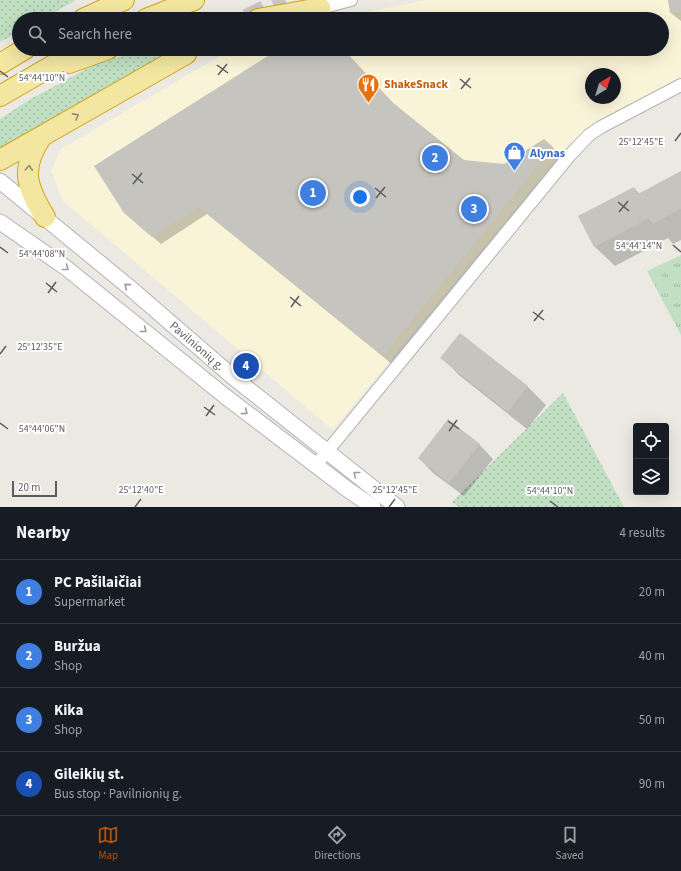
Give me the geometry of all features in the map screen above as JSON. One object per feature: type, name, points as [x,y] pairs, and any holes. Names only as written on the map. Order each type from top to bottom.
[{"type":"highway","points":[[98,12],[124,0]]},
{"type":"highway","points":[[164,12],[194,0]]},
{"type":"highway","points":[[297,12],[320,8]]},
{"type":"highway","points":[[0,64],[13,56]]},
{"type":"highway","points":[[0,96],[42,71],[81,56]]},
{"type":"highway","points":[[0,160],[182,56]]},
{"type":"highway","points":[[42,136],[31,155],[29,183],[32,196],[45,217]]},
{"type":"street","points":[[320,8],[351,0]]},
{"type":"street","points":[[316,466],[570,155],[590,135],[601,127],[681,85]]},
{"type":"street","name":"Pavilnionių g.","points":[[0,181],[45,217],[233,377],[397,507]]},
{"type":"street","name":"Pavilnionių g.","points":[[0,222],[65,266],[226,397],[316,466],[373,507]]},
{"type":"shaded area","points":[[427,0],[681,0],[681,79],[591,128],[569,144],[333,430],[63,201],[51,171],[61,149],[220,56],[669,56],[669,12],[366,12]]},
{"type":"green space","points":[[0,0],[76,0],[55,12],[12,12],[12,36],[0,42]]},
{"type":"green space","points":[[124,56],[161,56],[0,150],[0,119],[27,101],[101,61]]},
{"type":"green space","points":[[681,255],[681,335],[647,271]]},
{"type":"green space","points":[[563,393],[624,507],[459,507],[452,502]]},
{"type":"building","points":[[668,0],[681,0],[681,11],[670,13]]},
{"type":"building","points":[[268,56],[349,56],[392,102],[464,160],[504,164],[544,139],[553,147],[383,356],[199,207],[152,237],[124,213],[94,166]]},
{"type":"building","points":[[681,171],[681,209],[652,224],[649,218],[594,247],[578,216],[634,187],[638,194]]},
{"type":"building","points":[[460,333],[528,386],[508,412],[440,358]]},
{"type":"building","points":[[448,419],[480,444],[449,483],[418,458]]},
{"type":"tunnel","points":[[261,12],[285,0]]},
{"type":"place","name":"ShakeSnack","points":[[369,104]]},
{"type":"place","name":"Buržua","points":[[435,158]]},
{"type":"place","name":"Alynas","points":[[514,172]]},
{"type":"place","name":"PC Pašilaičiai","points":[[313,193]]},
{"type":"place","name":"Kika","points":[[474,209]]},
{"type":"place","name":"Gileikių st.","points":[[246,366]]}]
